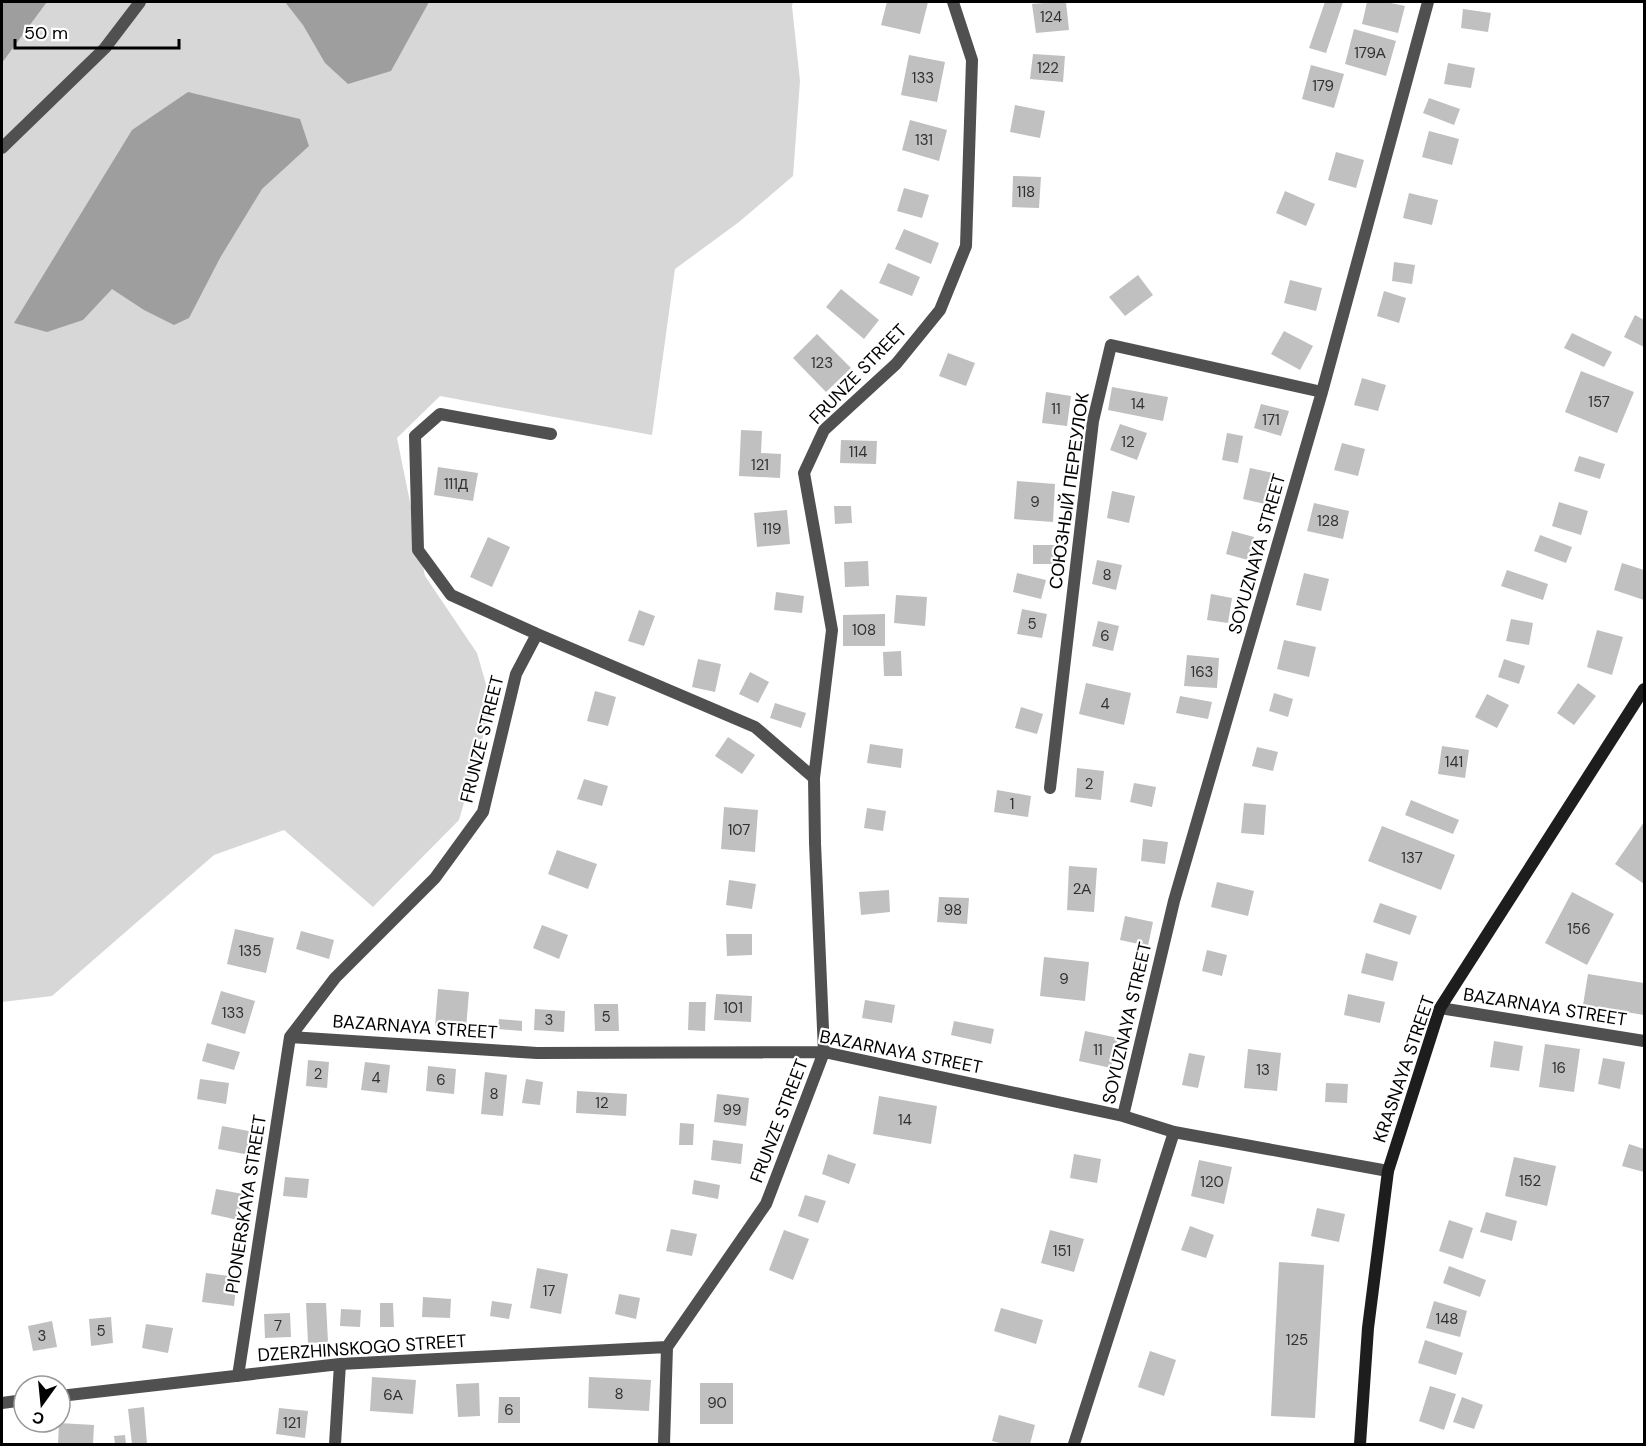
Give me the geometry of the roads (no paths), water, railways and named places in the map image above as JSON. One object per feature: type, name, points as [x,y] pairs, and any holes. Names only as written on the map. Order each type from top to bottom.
[{"type":"street","points":[[2,148],[105,48],[140,2]]},
{"type":"street","name":"FRUNZE STREET","points":[[667,1347],[766,1204],[824,1052],[814,778],[832,630],[804,473],[824,430],[896,364],[940,310],[966,246],[972,60],[953,2]]},
{"type":"street","name":"SOYUZNAYA STREET","points":[[1123,1116],[1174,901],[1322,392],[1428,2]]},
{"type":"street","name":"СОЮЗНЫЙ ПЕРЕУЛОК","points":[[1050,788],[1093,421],[1111,345],[1322,392]]},
{"type":"street","points":[[551,434],[440,414],[415,436],[418,550],[451,595],[755,727],[814,778]]},
{"type":"street","name":"FRUNZE STREET","points":[[290,1037],[335,978],[435,878],[483,812],[516,674],[537,634]]},
{"type":"street","name":"KRASNAYA STREET","points":[[1360,1444],[1368,1328],[1388,1171],[1440,1008],[1644,689]]},
{"type":"street","name":"BAZARNAYA STREET","points":[[1440,1008],[1644,1041]]},
{"type":"street","name":"BAZARNAYA STREET","points":[[290,1037],[537,1053],[824,1052],[1123,1116],[1174,1132],[1388,1171]]},
{"type":"street","name":"PIONERSKAYA STREET","points":[[238,1376],[290,1037]]},
{"type":"street","points":[[1074,1444],[1174,1132]]},
{"type":"street","points":[[664,1444],[667,1347]]},
{"type":"street","name":"DZERZHINSKOGO STREET","points":[[72,1395],[340,1364],[667,1347]]},
{"type":"street","points":[[335,1444],[340,1364]]}]
